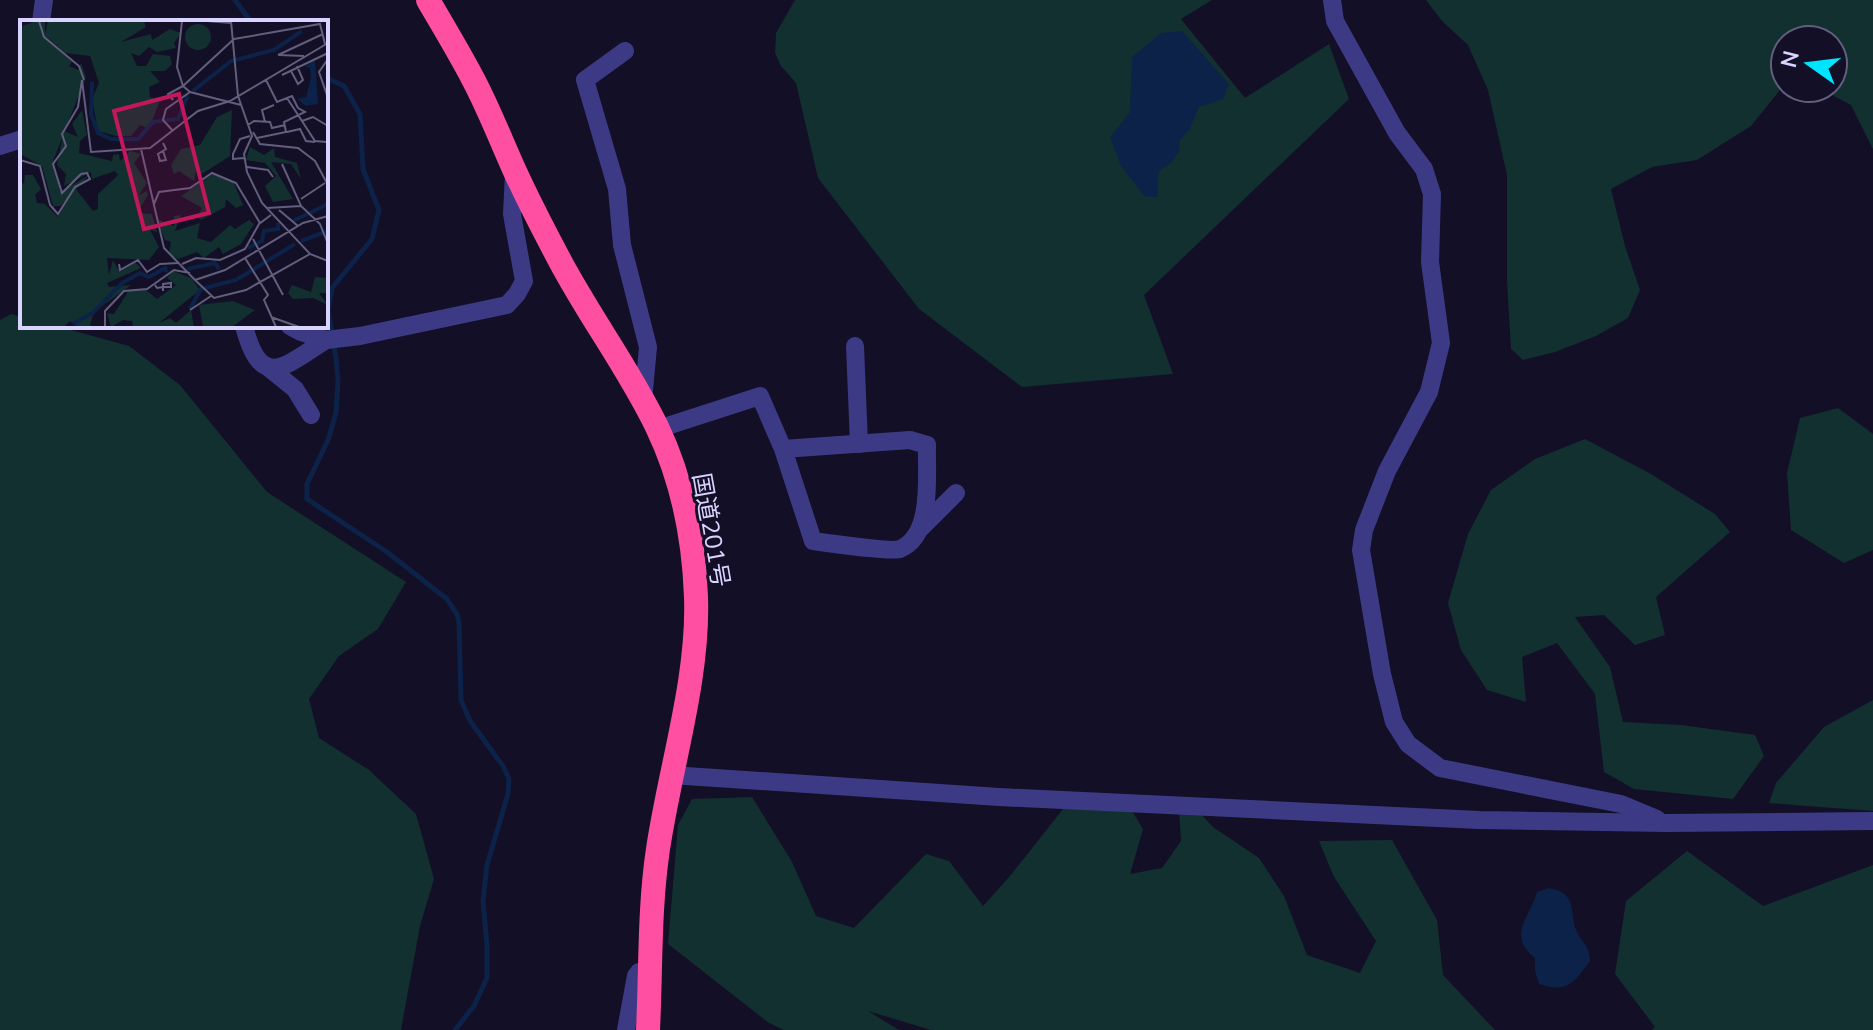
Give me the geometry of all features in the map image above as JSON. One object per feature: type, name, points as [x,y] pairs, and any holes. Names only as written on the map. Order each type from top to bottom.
[{"type":"highway","name":"国道201号","points":[[428,0],[474,81],[560,261],[658,429],[676,477],[686,518],[696,598],[695,641],[658,848],[652,904],[648,1030]]},
{"type":"street","points":[[41,20],[44,0]]},
{"type":"street","points":[[1332,0],[1335,21],[1397,133],[1424,169],[1432,194],[1430,262],[1441,343],[1429,392],[1387,471],[1364,530],[1361,550],[1382,674],[1394,722],[1408,744],[1440,768],[1621,804],[1667,823]]},
{"type":"street","points":[[625,51],[585,80],[617,189],[622,245],[648,347],[643,401]]},
{"type":"street","points":[[0,146],[20,140]]},
{"type":"street","points":[[294,328],[326,340],[360,336],[507,305],[524,281],[512,214],[514,169]]},
{"type":"street","points":[[244,328],[258,360],[295,389],[311,415]]},
{"type":"street","points":[[269,368],[281,368],[326,340]]},
{"type":"street","points":[[855,346],[859,444]]},
{"type":"street","points":[[658,429],[760,396],[783,449],[813,541],[898,550],[914,539],[925,516],[927,445],[910,440],[783,449]]},
{"type":"street","points":[[919,530],[956,493]]},
{"type":"street","points":[[671,775],[999,797],[1479,820],[1667,823],[1873,821]]},
{"type":"street","points":[[626,1030],[636,976],[639,972],[650,973]]},
{"type":"green space","points":[[795,0],[1212,0],[1181,19],[1245,98],[1329,44],[1349,99],[1144,295],[1173,374],[1022,387],[919,309],[818,178],[796,83],[781,66],[775,53],[776,33]]},
{"type":"green space","points":[[1426,0],[1873,0],[1873,149],[1849,104],[1849,24],[1769,24],[1769,104],[1751,126],[1697,160],[1652,167],[1611,189],[1640,290],[1628,318],[1596,336],[1523,360],[1511,349],[1507,280],[1507,175],[1488,90],[1468,45],[1442,21]]},
{"type":"green space","points":[[11,314],[20,316],[20,328],[63,328],[129,346],[180,385],[267,492],[406,582],[378,629],[339,656],[309,699],[319,738],[369,770],[416,814],[434,879],[420,926],[401,1030],[0,1030],[0,320]]},
{"type":"green space","points":[[1838,408],[1873,434],[1873,550],[1844,563],[1791,530],[1787,473],[1800,418]]},
{"type":"green space","points":[[1585,439],[1651,474],[1715,514],[1730,532],[1656,597],[1665,635],[1635,645],[1604,615],[1575,617],[1610,667],[1623,722],[1681,725],[1755,735],[1764,756],[1733,799],[1634,789],[1604,772],[1595,694],[1557,643],[1522,657],[1526,702],[1487,690],[1461,650],[1448,603],[1468,534],[1491,490],[1535,459]]},
{"type":"green space","points":[[1873,700],[1873,811],[1769,803],[1776,783],[1824,727]]},
{"type":"green space","points":[[752,797],[792,862],[816,916],[854,928],[926,854],[949,861],[983,906],[1063,809],[1126,801],[1143,829],[1130,874],[1162,868],[1181,841],[1179,809],[1198,811],[1213,827],[1259,858],[1284,896],[1307,955],[1360,973],[1376,941],[1334,877],[1319,841],[1392,840],[1437,920],[1443,975],[1495,1030],[931,1030],[868,1011],[899,1030],[784,1030],[769,1023],[668,944],[678,825],[692,799]]},
{"type":"green space","points":[[1687,851],[1763,906],[1873,865],[1873,1030],[1652,1030],[1655,1027],[1615,974],[1626,901]]},
{"type":"water","points":[[1182,31],[1229,84],[1223,99],[1199,107],[1189,130],[1180,140],[1179,152],[1171,163],[1159,171],[1157,197],[1145,197],[1121,166],[1110,137],[1130,112],[1132,57],[1161,33]]},
{"type":"water","points":[[1549,888],[1559,891],[1569,900],[1574,925],[1587,947],[1590,961],[1574,980],[1557,988],[1539,984],[1535,958],[1526,950],[1521,934],[1537,892]]},
{"type":"waterway","points":[[235,0],[250,20]]},
{"type":"waterway","points":[[328,79],[344,86],[360,114],[363,169],[379,210],[372,239],[332,288],[328,310]]},
{"type":"waterway","points":[[328,310],[338,381],[336,413],[328,440],[307,484],[307,499],[387,552],[447,599],[459,622],[461,700],[470,721],[509,779],[508,794],[487,865],[483,901],[487,978],[474,1006],[455,1030]]}]
